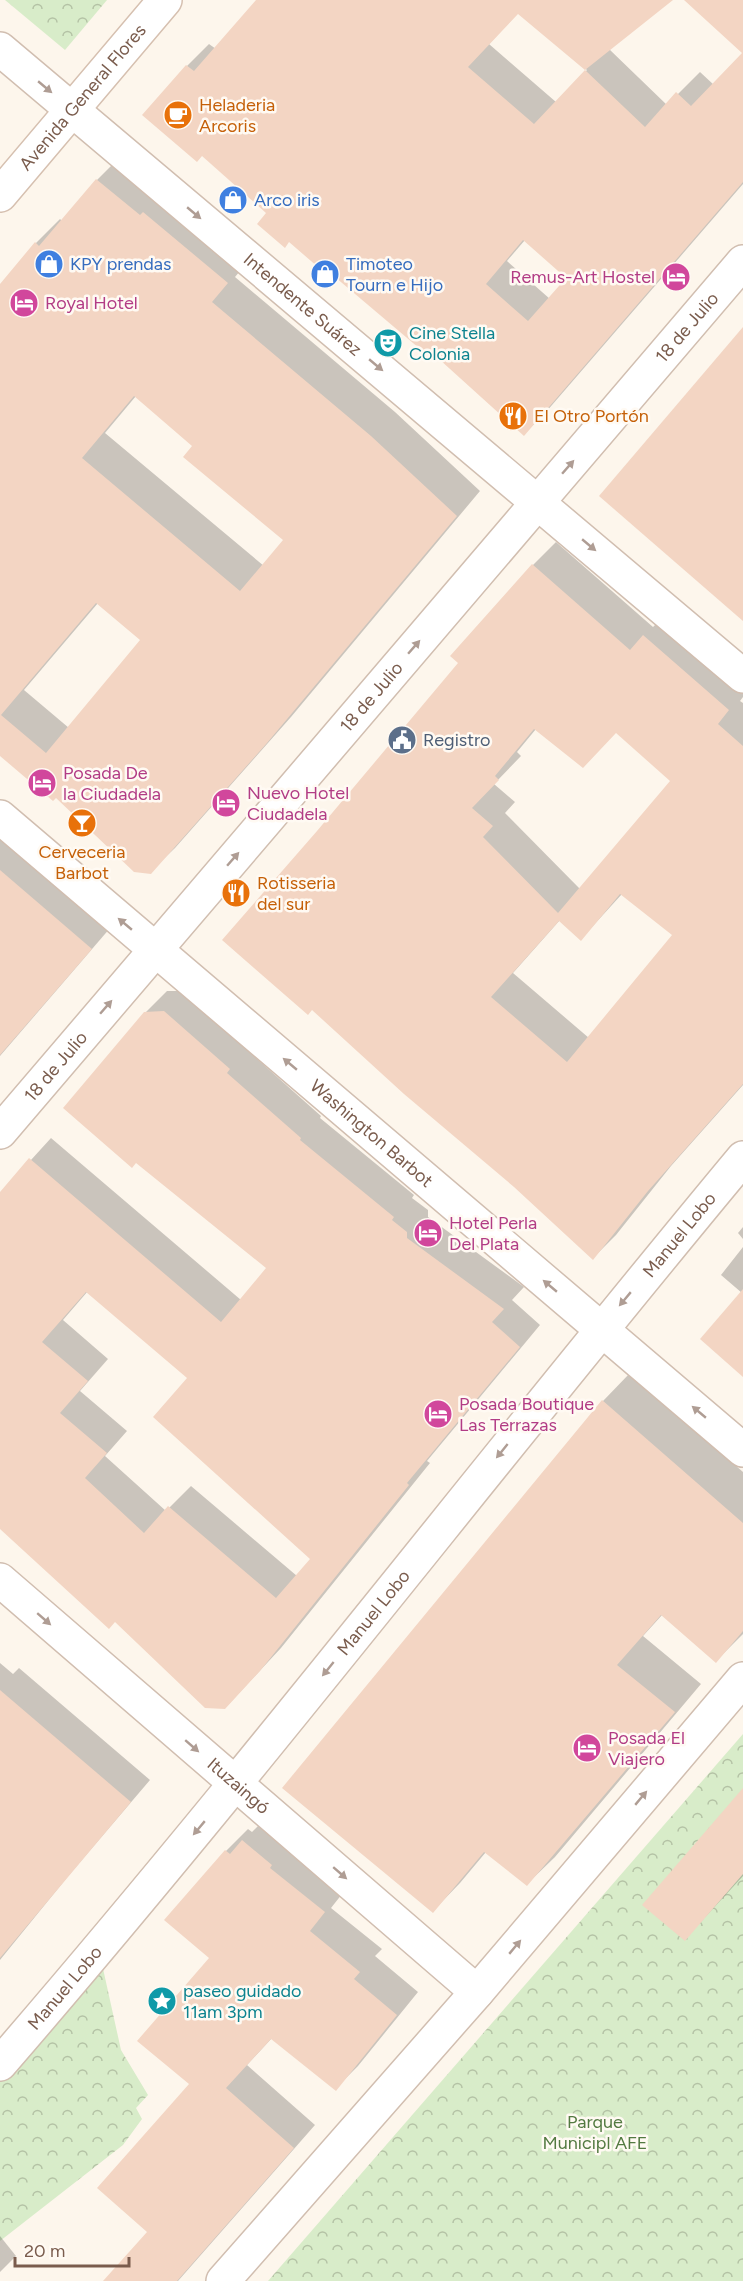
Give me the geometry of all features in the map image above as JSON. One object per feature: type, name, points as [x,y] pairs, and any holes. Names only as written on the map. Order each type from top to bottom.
[{"type":"street","name":"Avenida General Flores","points":[[0,195],[165,0]]},
{"type":"street","name":"Intendente Suárez","points":[[0,49],[743,676]]},
{"type":"street","name":"18 de Julio","points":[[0,1132],[743,262]]},
{"type":"street","name":"Washington Barbot","points":[[0,817],[743,1450]]},
{"type":"street","name":"Manuel Lobo","points":[[0,2064],[236,1783],[601,1329],[743,1158]]},
{"type":"street","name":"Ituzaingó","points":[[0,1580],[477,1992]]},
{"type":"street","points":[[223,2281],[477,1992],[743,1678]]},
{"type":"green space","points":[[5,0],[107,0],[65,50]]},
{"type":"green space","name":"Parque Municipl AFE","points":[[743,1734],[743,2281],[268,2281]]},
{"type":"green space","points":[[102,1964],[121,2050],[148,2095],[136,2108],[142,2119],[123,2145],[0,2241],[0,2081]]},
{"type":"building","points":[[256,0],[673,0],[585,70],[645,127],[676,92],[691,106],[742,53],[684,0],[743,0],[743,182],[524,436],[429,350],[426,354],[335,277],[333,280],[289,242],[285,248],[257,224],[266,213],[202,156],[197,162],[142,115],[186,65],[194,71]],"holes":[[[518,14],[585,70],[534,124],[468,67]],[[523,240],[566,278],[528,321],[486,284]]]},
{"type":"building","points":[[96,179],[140,215],[143,212],[228,283],[212,302],[371,436],[457,516],[267,743],[151,874],[134,872],[56,798],[53,801],[0,756],[0,284],[35,242],[39,246]],"holes":[[[134,396],[192,446],[183,457],[283,540],[240,591],[82,458]],[[96,603],[140,640],[46,753],[1,715]]]},
{"type":"building","points":[[743,327],[743,621],[599,496]]},
{"type":"building","points":[[532,564],[630,650],[643,635],[729,710],[718,724],[743,746],[743,1084],[648,1191],[593,1260],[514,1187],[404,1094],[312,1010],[308,1015],[222,940],[458,663],[450,656]],"holes":[[[534,729],[583,768],[616,733],[670,781],[558,913],[483,837],[493,826],[472,808],[499,780],[495,776]],[[620,894],[672,935],[567,1062],[491,997],[559,921],[581,941]]]},
{"type":"building","points":[[0,870],[92,949],[0,1055]]},
{"type":"building","points":[[164,1011],[230,1069],[227,1073],[301,1138],[300,1140],[394,1217],[392,1220],[407,1232],[407,1238],[504,1309],[492,1322],[520,1347],[407,1483],[409,1485],[260,1671],[225,1709],[205,1708],[115,1622],[109,1629],[0,1529],[0,1192],[29,1158],[221,1322],[266,1268],[136,1163],[132,1168],[63,1108],[144,1012]],"holes":[[[86,1292],[187,1378],[153,1417],[310,1559],[276,1598],[168,1506],[144,1533],[85,1478],[107,1453],[60,1413],[88,1381],[42,1342]]]},
{"type":"building","points":[[743,1289],[743,1377],[700,1339]]},
{"type":"building","points":[[602,1400],[743,1523],[743,1631],[716,1663],[661,1615],[617,1665],[675,1712],[527,1886],[484,1852],[433,1913],[282,1788]]},
{"type":"building","points":[[0,1690],[131,1802],[0,1958]]},
{"type":"building","points":[[743,1788],[743,1874],[685,1941],[642,1905]]},
{"type":"building","points":[[242,1840],[272,1865],[270,1868],[325,1912],[310,1931],[360,1972],[354,1979],[397,2015],[336,2091],[271,2039],[226,2088],[294,2148],[177,2281],[103,2281],[147,2232],[97,2188],[189,2084],[137,2041],[209,1958],[164,1920],[225,1850],[230,1854]]},
{"type":"place","name":"Heladeria Arcoris","points":[[178,115]]},
{"type":"place","name":"Arco iris","points":[[233,200]]},
{"type":"place","name":"KPY prendas","points":[[49,264]]},
{"type":"place","name":"Timoteo Tourn e Hijo","points":[[325,274]]},
{"type":"place","name":"Remus-Art Hostel","points":[[676,277]]},
{"type":"place","name":"Royal Hotel","points":[[24,303]]},
{"type":"place","name":"Cine Stella Colonia","points":[[388,343]]},
{"type":"place","name":"El Otro Portón","points":[[513,416]]},
{"type":"place","name":"Registro","points":[[402,740]]},
{"type":"place","name":"Posada De la Ciudadela","points":[[42,783]]},
{"type":"place","name":"Nuevo Hotel Ciudadela","points":[[226,803]]},
{"type":"place","name":"Cerveceria Barbot","points":[[82,823]]},
{"type":"place","name":"Rotisseria del sur","points":[[236,893]]},
{"type":"place","name":"Hotel Perla Del Plata","points":[[428,1233]]},
{"type":"place","name":"Posada Boutique Las Terrazas","points":[[438,1414]]},
{"type":"place","name":"Posada El Viajero","points":[[587,1748]]},
{"type":"place","name":"paseo guidado 11am 3pm","points":[[162,2001]]}]
